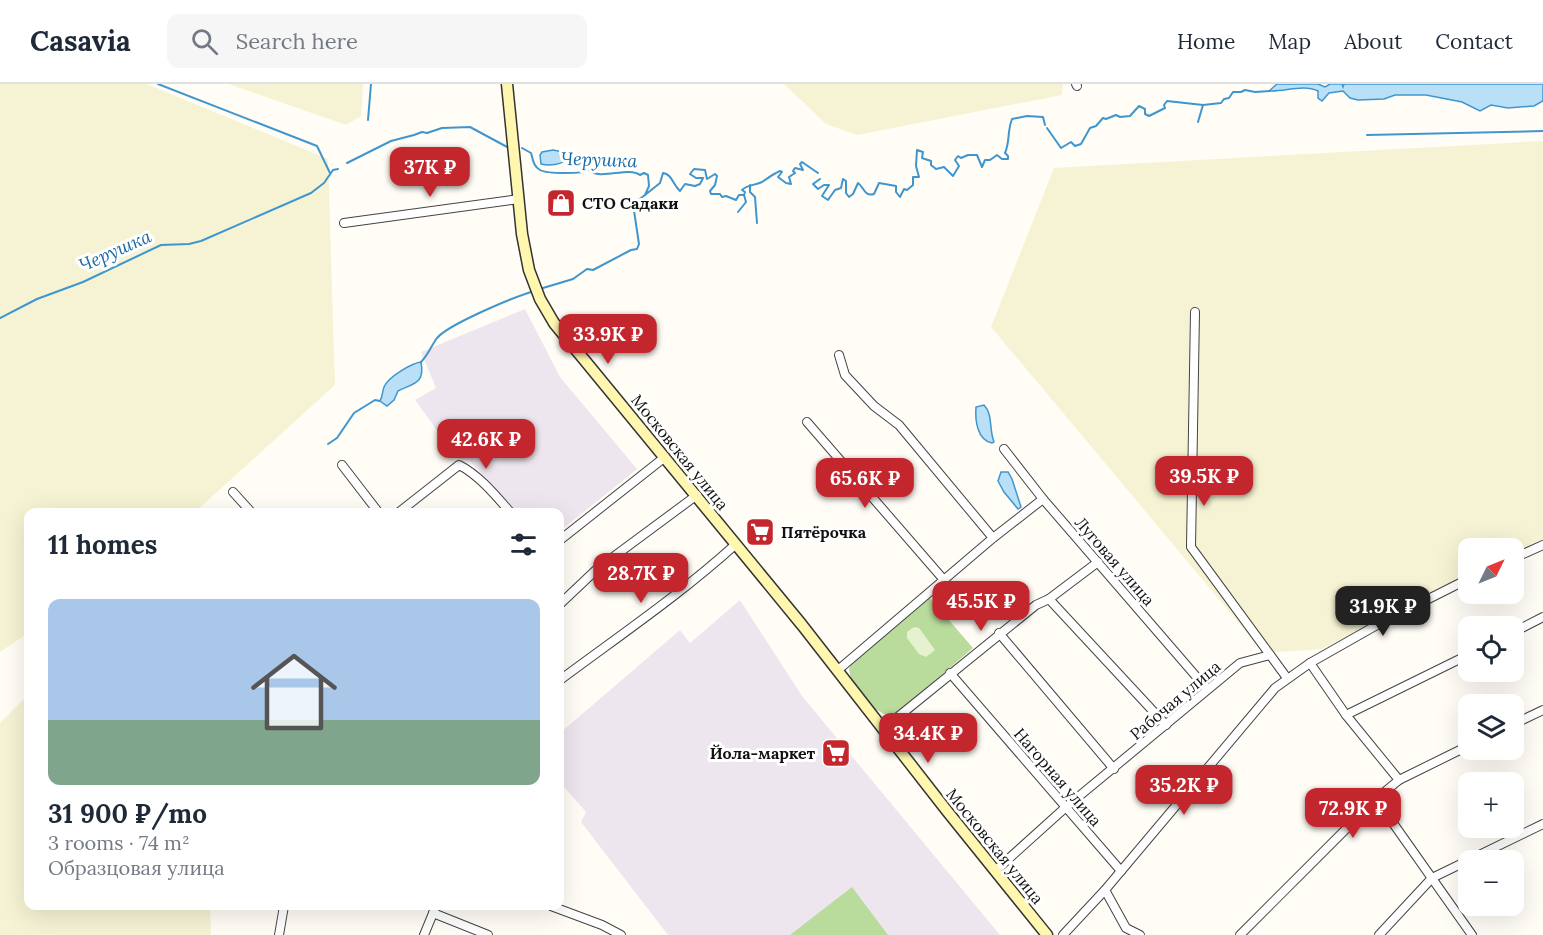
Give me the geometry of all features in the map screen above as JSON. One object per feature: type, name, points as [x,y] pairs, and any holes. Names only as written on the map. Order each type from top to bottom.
[{"type":"main road","name":"Московская улица","points":[[507,84],[522,234],[529,270],[540,299],[554,323],[838,670],[1047,935]]},
{"type":"street","points":[[344,223],[519,199]]},
{"type":"street","points":[[1196,312],[1191,547],[1287,678]]},
{"type":"street","points":[[839,355],[845,375],[874,406],[899,425],[993,538]]},
{"type":"street","points":[[807,422],[944,580]]},
{"type":"street","name":"Луговая улица","points":[[1004,449],[1043,499],[1207,689]]},
{"type":"street","points":[[564,537],[665,456]]},
{"type":"street","points":[[342,465],[375,508]]},
{"type":"street","points":[[404,508],[459,465],[466,468],[506,508]]},
{"type":"street","points":[[233,492],[247,508]]},
{"type":"street","points":[[564,600],[597,569],[697,495]]},
{"type":"street","points":[[838,670],[993,538],[1043,499]]},
{"type":"street","points":[[564,678],[677,593],[736,544]]},
{"type":"street","points":[[1524,554],[1543,545]]},
{"type":"street","points":[[883,729],[999,633],[1098,562]]},
{"type":"street","points":[[1063,935],[1105,890],[1275,688],[1310,663],[1458,584]]},
{"type":"street","points":[[1049,599],[1166,725]]},
{"type":"street","points":[[1524,627],[1543,617]]},
{"type":"street","points":[[999,633],[1114,769]]},
{"type":"street","name":"Рабочая улица","points":[[995,871],[1066,807],[1240,663],[1270,655]]},
{"type":"street","points":[[1346,715],[1458,660]]},
{"type":"street","points":[[1310,663],[1346,715],[1399,780]]},
{"type":"street","name":"Нагорная улица","points":[[950,673],[1121,871]]},
{"type":"street","points":[[1524,720],[1542,713]]},
{"type":"street","points":[[1240,935],[1376,799],[1399,780],[1458,751]]},
{"type":"street","points":[[1376,799],[1472,935]]},
{"type":"street","points":[[1379,935],[1432,878],[1543,824]]},
{"type":"street","points":[[1105,890],[1126,928],[1140,935]]},
{"type":"street","points":[[279,935],[283,910]]},
{"type":"street","points":[[424,935],[434,910],[488,935]]},
{"type":"street","points":[[562,910],[602,925],[621,935]]},
{"type":"shaded area","points":[[0,84],[147,84],[328,159],[335,385],[200,508],[24,508],[24,636],[0,652]]},
{"type":"shaded area","points":[[229,84],[363,84],[361,116],[346,125]]},
{"type":"shaded area","points":[[784,84],[1063,84],[1062,95],[857,135],[826,124]]},
{"type":"shaded area","points":[[1543,141],[1543,544],[1524,553],[1524,538],[1458,538],[1458,584],[1321,649],[1264,653],[991,327],[1054,168]]},
{"type":"shaded area","points":[[525,309],[560,377],[637,469],[564,528],[564,508],[512,508],[469,460],[458,459],[415,400],[436,388],[421,352]]},
{"type":"shaded area","points":[[740,600],[802,696],[1000,935],[668,935],[581,822],[586,812],[564,787],[564,730],[680,630],[690,643]]},
{"type":"shaded area","points":[[24,699],[24,910],[210,910],[211,935],[0,935],[0,723]]},
{"type":"green space","points":[[928,596],[973,648],[895,715],[886,715],[875,709],[851,680],[849,669],[852,661]]},
{"type":"green space","points":[[914,627],[919,628],[935,650],[926,657],[919,654],[907,638],[907,632]]},
{"type":"green space","points":[[852,887],[888,935],[790,935]]},
{"type":"water","points":[[1277,84],[1318,84],[1325,87],[1330,84],[1342,84],[1343,87],[1344,84],[1543,84],[1543,101],[1534,106],[1508,108],[1491,105],[1480,111],[1462,102],[1426,95],[1395,95],[1384,99],[1358,100],[1350,98],[1343,91],[1329,93],[1322,101],[1318,98],[1318,91],[1312,89],[1269,91]]},
{"type":"water","points":[[553,150],[568,153],[568,159],[562,163],[541,164],[542,152]]},
{"type":"water","points":[[421,362],[421,375],[417,382],[398,391],[394,400],[387,406],[380,401],[384,387],[390,379],[406,368]]},
{"type":"water","points":[[984,405],[990,417],[994,442],[992,443],[980,434],[977,423],[976,407]]},
{"type":"water","points":[[1001,472],[1008,472],[1012,479],[1021,507],[1018,509],[998,481]]},
{"type":"waterway","points":[[158,84],[317,146],[330,173]]},
{"type":"waterway","points":[[368,120],[371,84]]},
{"type":"waterway","name":"Черушка","points":[[1047,128],[1061,148],[1071,142],[1075,146],[1081,144],[1090,128],[1096,126],[1103,118],[1116,115],[1130,116],[1139,106],[1145,109],[1145,114],[1149,116],[1165,108],[1167,101],[1203,105],[1221,103],[1233,92],[1270,91]]},
{"type":"waterway","points":[[1198,122],[1203,105]]},
{"type":"waterway","name":"Черушка","points":[[820,179],[813,184],[818,189],[829,185],[822,196],[828,200],[835,190],[841,188],[843,179],[846,181],[846,193],[849,197],[858,183],[866,193],[871,195],[874,194],[879,183],[896,186],[896,192],[900,197],[904,189],[907,190],[913,185],[913,177],[919,177],[916,166],[917,150],[923,152],[922,158],[931,161],[931,165],[936,169],[944,167],[953,176],[959,166],[955,160],[958,156],[961,158],[977,155],[982,167],[985,160],[990,160],[997,155],[1002,159],[1008,159],[1005,153],[1012,119],[1027,116],[1043,117],[1045,125]]},
{"type":"waterway","name":"Черушка","points":[[347,163],[391,141],[442,128],[470,127],[509,148]]},
{"type":"waterway","points":[[1367,135],[1543,131]]},
{"type":"waterway","name":"Черушка","points":[[522,148],[531,153],[536,166],[544,171],[573,173],[589,170],[600,174],[629,172],[640,175],[644,173],[648,175],[649,186],[645,195],[660,183],[663,173],[668,175],[680,191],[685,184],[695,186],[700,184],[703,178],[696,178],[690,174],[694,169],[705,170],[707,179],[715,174],[717,176],[715,185],[710,191],[711,194],[720,194],[722,197],[726,196],[736,200],[739,195],[744,195],[745,192],[742,190],[744,188],[762,182],[780,171],[782,172],[778,177],[791,184],[789,177],[795,173],[793,171],[795,168],[803,170],[800,164],[802,162],[818,173]]},
{"type":"waterway","name":"Черушка","points":[[0,318],[37,299],[83,282],[161,245],[201,241],[311,193],[324,183],[333,170],[338,169]]},
{"type":"waterway","points":[[750,185],[750,192],[755,197],[757,223]]},
{"type":"waterway","points":[[543,288],[573,279],[587,269],[593,270],[637,249],[639,244],[633,204],[645,195]]},
{"type":"waterway","points":[[738,212],[746,202],[744,195]]},
{"type":"waterway","points":[[421,362],[437,338],[444,332],[481,312],[531,292]]},
{"type":"waterway","points":[[328,444],[337,438],[354,413],[375,400],[380,401]]},
{"type":"place","name":"СТО Садаки","points":[[561,203]]},
{"type":"place","name":"Пятёрочка","points":[[760,532]]},
{"type":"place","name":"Йола-маркет","points":[[836,753]]}]
